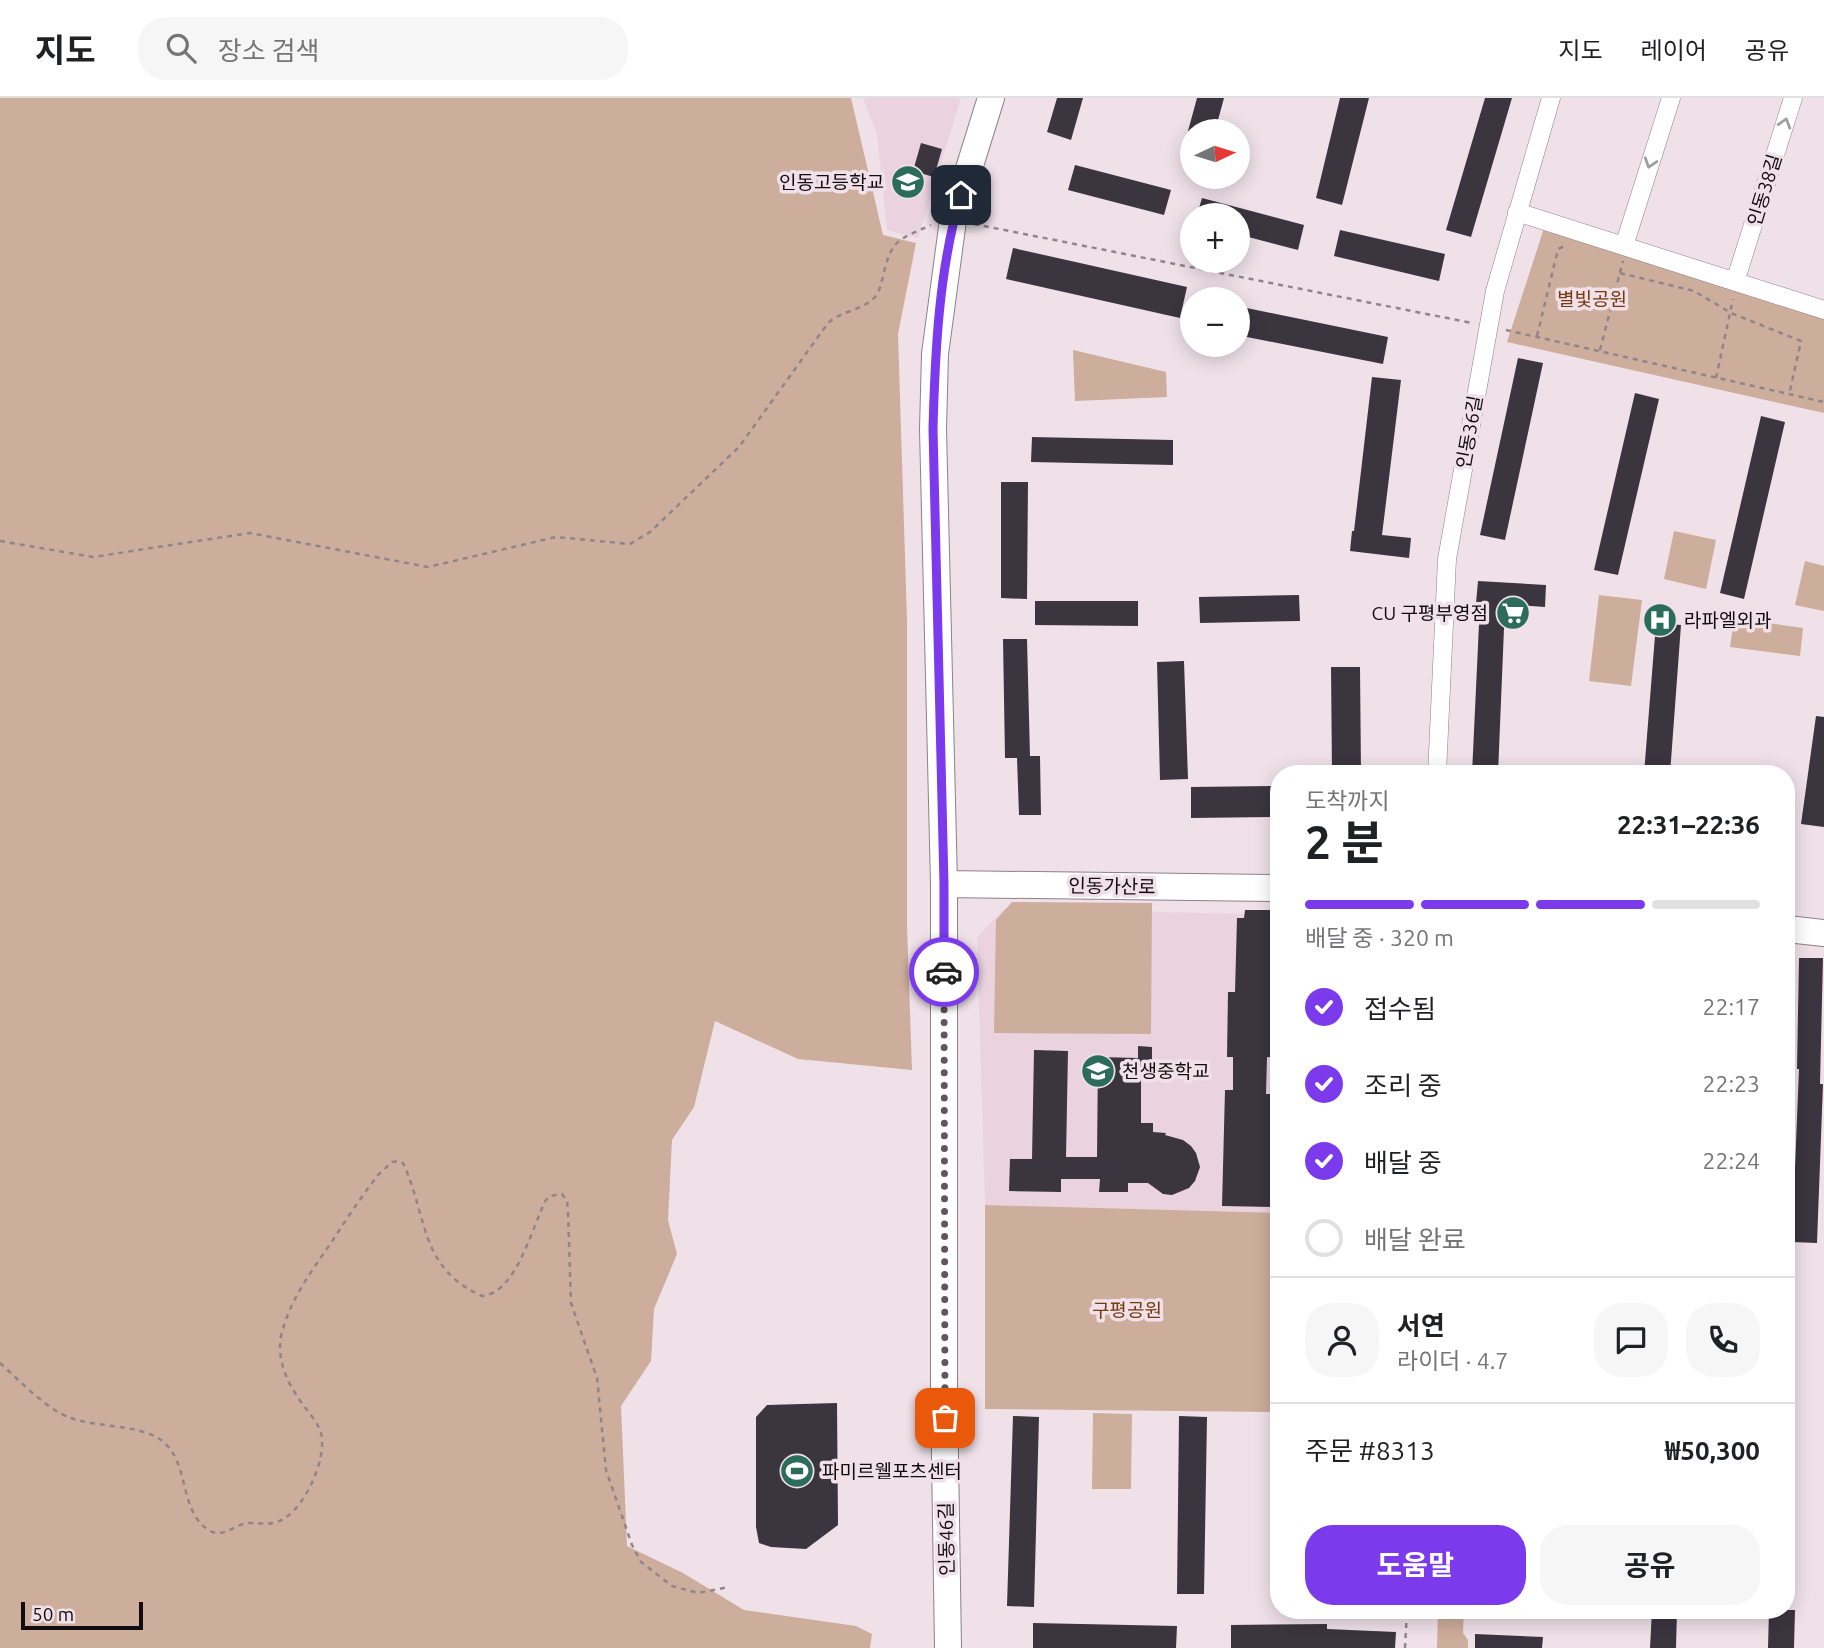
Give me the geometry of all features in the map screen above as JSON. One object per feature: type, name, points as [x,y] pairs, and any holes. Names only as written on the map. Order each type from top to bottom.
[{"type":"street","points":[[944,884],[933,429],[942,222],[991,98]]},
{"type":"street","name":"인동36길","points":[[1437,765],[1447,559],[1495,291],[1551,98]]},
{"type":"street","points":[[1624,251],[1671,98]]},
{"type":"street","name":"인동38길","points":[[1735,282],[1793,98]]},
{"type":"street","points":[[1517,212],[1624,251],[1824,310]]},
{"type":"street","name":"인동가산로","points":[[944,884],[1270,887]]},
{"type":"street","name":"인동46길","points":[[944,884],[947,1648]]},
{"type":"street","points":[[1795,930],[1824,933]]},
{"type":"path","points":[[0,541],[93,557],[250,533],[428,567],[556,537],[630,544],[650,532],[739,447],[828,324],[839,315],[875,297],[892,246],[942,222],[1488,326],[1824,402]]},
{"type":"path","points":[[1537,336],[1558,248],[1574,242]]},
{"type":"path","points":[[1600,350],[1624,251]]},
{"type":"path","points":[[1620,273],[1694,291],[1731,313],[1801,341],[1789,395]]},
{"type":"path","points":[[1716,378],[1735,282]]},
{"type":"path","points":[[0,1363],[63,1415],[79,1421],[146,1433],[161,1440],[178,1462],[188,1500],[198,1520],[207,1530],[216,1534],[226,1533],[241,1524],[278,1522],[294,1510],[310,1488],[321,1443],[321,1433],[315,1422],[287,1382],[281,1354],[281,1334],[302,1285],[378,1175],[392,1162],[403,1163],[436,1259],[456,1280],[482,1296],[495,1291],[508,1279],[519,1262],[546,1200],[550,1196],[562,1194],[567,1201],[568,1211],[570,1303],[597,1378],[606,1470],[632,1545],[641,1562],[672,1586],[698,1592],[729,1587]]},
{"type":"path","points":[[1405,1648],[1407,1619]]},
{"type":"shaded area","name":"인동고등학교","points":[[863,98],[961,98],[918,238],[887,230],[877,134]]},
{"type":"shaded area","name":"천생중학교","points":[[1005,908],[1270,915],[1270,1213],[985,1205],[977,937]]},
{"type":"green space","points":[[0,98],[851,98],[883,235],[916,243],[898,334],[907,620],[907,926],[912,1070],[798,1059],[715,1021],[694,1107],[672,1140],[668,1220],[677,1254],[654,1309],[651,1361],[621,1406],[627,1546],[683,1573],[744,1610],[856,1626],[872,1634],[870,1648],[0,1648]]},
{"type":"green space","name":"별빛공원","points":[[1546,222],[1824,303],[1824,413],[1507,342]]},
{"type":"green space","points":[[1073,350],[1166,372],[1167,397],[1075,401]]},
{"type":"green space","points":[[1674,531],[1716,540],[1706,589],[1664,579]]},
{"type":"green space","points":[[1805,561],[1824,566],[1824,611],[1795,605]]},
{"type":"green space","points":[[1599,595],[1642,600],[1631,686],[1589,681]]},
{"type":"green space","points":[[1734,618],[1803,628],[1800,656],[1730,647]]},
{"type":"green space","points":[[1012,902],[1152,903],[1151,1034],[994,1033],[996,920]]},
{"type":"green space","name":"구평공원","points":[[985,1205],[1270,1213],[1270,1412],[985,1409]]},
{"type":"green space","points":[[1093,1413],[1132,1414],[1131,1489],[1092,1489]]},
{"type":"green space","points":[[1438,1619],[1464,1619],[1463,1633],[1468,1640],[1468,1648],[1437,1648]]},
{"type":"building","points":[[1057,98],[1083,98],[1071,140],[1047,132]]},
{"type":"building","points":[[1197,98],[1224,98],[1218,119],[1191,119]]},
{"type":"building","points":[[1340,98],[1369,98],[1342,205],[1316,198]]},
{"type":"building","points":[[1485,98],[1512,98],[1471,237],[1446,230]]},
{"type":"building","points":[[921,143],[942,149],[934,177],[913,171]]},
{"type":"building","points":[[1075,165],[1171,190],[1164,215],[1068,190]]},
{"type":"building","points":[[1202,198],[1221,203],[1201,203]]},
{"type":"building","points":[[1250,211],[1304,225],[1298,250],[1250,237]]},
{"type":"building","points":[[1340,230],[1445,254],[1439,281],[1334,256]]},
{"type":"building","points":[[1013,248],[1187,287],[1180,287],[1180,318],[1006,279]]},
{"type":"building","points":[[1250,309],[1388,337],[1383,364],[1250,338]]},
{"type":"building","points":[[1518,358],[1543,363],[1505,540],[1480,535]]},
{"type":"building","points":[[1372,377],[1401,380],[1382,535],[1411,538],[1409,558],[1350,551]]},
{"type":"building","points":[[1635,393],[1659,399],[1618,575],[1594,570]]},
{"type":"building","points":[[1761,416],[1785,422],[1744,599],[1720,593]]},
{"type":"building","points":[[1032,437],[1173,440],[1173,465],[1031,462]]},
{"type":"building","points":[[1001,482],[1028,482],[1027,599],[1001,598]]},
{"type":"building","points":[[1478,581],[1546,585],[1545,607],[1505,604],[1498,765],[1472,765],[1480,603],[1476,603]]},
{"type":"building","points":[[1299,595],[1300,621],[1200,623],[1199,597]]},
{"type":"building","points":[[1035,601],[1138,601],[1138,626],[1035,625]]},
{"type":"building","points":[[1656,623],[1681,625],[1671,765],[1645,765]]},
{"type":"building","points":[[1003,639],[1027,639],[1030,756],[1040,756],[1041,815],[1019,815],[1017,758],[1005,758]]},
{"type":"building","points":[[1184,661],[1188,779],[1160,780],[1157,662]]},
{"type":"building","points":[[1331,667],[1360,667],[1361,765],[1332,765]]},
{"type":"building","points":[[1816,716],[1824,717],[1824,827],[1801,824]]},
{"type":"building","points":[[1270,786],[1270,817],[1191,818],[1191,787]]},
{"type":"building","points":[[1245,910],[1270,910],[1270,1057],[1267,1057],[1266,1094],[1270,1094],[1270,1207],[1222,1206],[1225,1090],[1233,1090],[1233,1057],[1227,1057],[1228,992],[1235,992],[1237,918],[1244,918]]},
{"type":"building","points":[[1799,958],[1823,958],[1820,1084],[1823,1084],[1817,1243],[1795,1242]]},
{"type":"building","points":[[1138,1046],[1152,1047],[1152,1074],[1141,1074],[1141,1123],[1153,1123],[1153,1132],[1166,1133],[1165,1135],[1183,1140],[1191,1146],[1200,1167],[1189,1188],[1172,1195],[1163,1194],[1148,1183],[1128,1183],[1128,1192],[1099,1192],[1100,1179],[1061,1179],[1061,1192],[1009,1191],[1010,1159],[1032,1159],[1034,1050],[1068,1051],[1066,1157],[1097,1157],[1098,1057],[1138,1058]]},
{"type":"building","name":"파미르웰포츠센터","points":[[837,1403],[838,1525],[806,1549],[771,1547],[759,1543],[756,1527],[756,1417],[767,1405]]},
{"type":"building","points":[[1013,1416],[1039,1417],[1034,1607],[1007,1606]]},
{"type":"building","points":[[1179,1416],[1207,1417],[1204,1594],[1177,1594]]},
{"type":"building","points":[[1652,1619],[1677,1619],[1676,1648],[1650,1648]]},
{"type":"building","points":[[1769,1619],[1795,1619],[1794,1648],[1768,1648]]},
{"type":"building","points":[[1033,1623],[1177,1626],[1176,1648],[1033,1648]]},
{"type":"building","points":[[1327,1624],[1327,1629],[1396,1632],[1395,1648],[1231,1648],[1231,1625]]},
{"type":"building","points":[[1475,1634],[1543,1637],[1542,1648],[1475,1648]]},
{"type":"way so far","points":[[944,972],[945,1418]]},
{"type":"place","name":"인동고등학교","points":[[908,182]]},
{"type":"place","name":"CU 구평부영점","points":[[1513,613]]},
{"type":"place","name":"라파엘외과","points":[[1660,620]]},
{"type":"place","name":"천생중학교","points":[[1098,1071]]},
{"type":"place","name":"파미르웰포츠센터","points":[[797,1471]]},
{"type":"route","points":[[944,972],[933,429],[935,354],[953,220],[961,195]]}]
